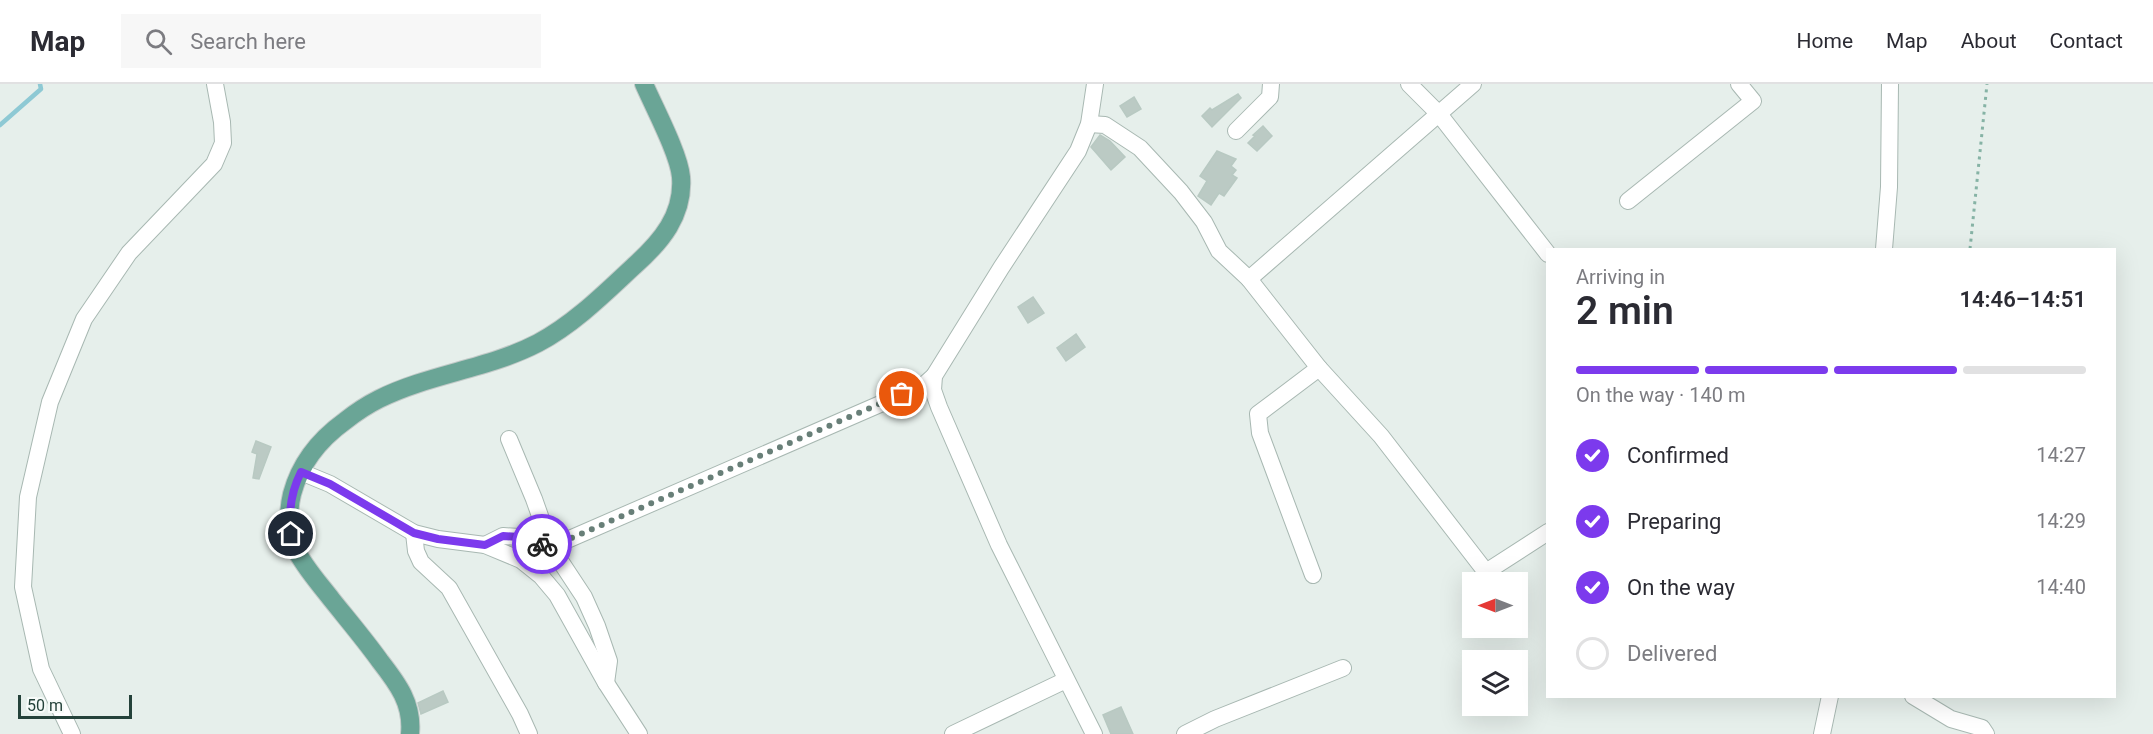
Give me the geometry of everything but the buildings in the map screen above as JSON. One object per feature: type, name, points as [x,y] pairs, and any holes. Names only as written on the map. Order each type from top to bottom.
[{"type":"main road","points":[[412,731],[408,703],[400,687],[310,573],[295,547],[290,527],[292,495],[312,453],[336,428],[376,400],[412,386],[499,359],[538,343],[570,322],[597,300],[658,242],[670,227],[677,213],[681,178],[677,160],[644,84]]},
{"type":"street","points":[[72,734],[41,669],[23,587],[28,497],[50,402],[84,319],[129,253],[214,164],[223,143],[222,122],[215,84]]},
{"type":"street","points":[[485,545],[503,536],[519,537],[551,547],[924,385],[934,376],[1078,151],[1089,124],[1095,84]]},
{"type":"street","points":[[1236,131],[1270,97],[1271,84]]},
{"type":"street","points":[[1409,84],[1439,114],[1546,251]]},
{"type":"street","points":[[1249,279],[1473,84]]},
{"type":"street","points":[[1628,201],[1753,101],[1739,84]]},
{"type":"street","points":[[1884,248],[1889,187],[1890,84]]},
{"type":"street","points":[[1089,124],[1105,125],[1140,148],[1181,192],[1204,222],[1219,251],[1249,279],[1319,368],[1381,436],[1486,572],[1546,533]]},
{"type":"street","points":[[1313,574],[1260,433],[1258,414],[1319,368]]},
{"type":"street","points":[[934,376],[933,390],[939,407],[999,545],[1094,734]]},
{"type":"street","points":[[509,440],[551,547],[584,597],[597,627],[609,661],[606,683]]},
{"type":"street","points":[[301,472],[330,484],[414,533],[438,539],[485,545],[521,560],[541,576],[557,595],[606,683],[639,734]]},
{"type":"street","points":[[414,533],[416,552],[421,562],[448,588],[520,714],[529,734]]},
{"type":"street","points":[[1185,734],[1215,719],[1343,668]]},
{"type":"street","points":[[953,734],[1066,680]]},
{"type":"street","points":[[1822,734],[1830,698]]},
{"type":"street","points":[[1916,698],[1952,719],[1982,728],[1986,734]]},
{"type":"path","points":[[1970,248],[1988,84]]},
{"type":"waterway","points":[[0,125],[41,89],[40,84]]},
{"type":"way so far","points":[[542,544],[551,547],[902,394]]},
{"type":"route","points":[[291,534],[292,495],[301,472],[330,484],[414,533],[438,539],[485,545],[503,536],[519,537],[542,544]]}]
